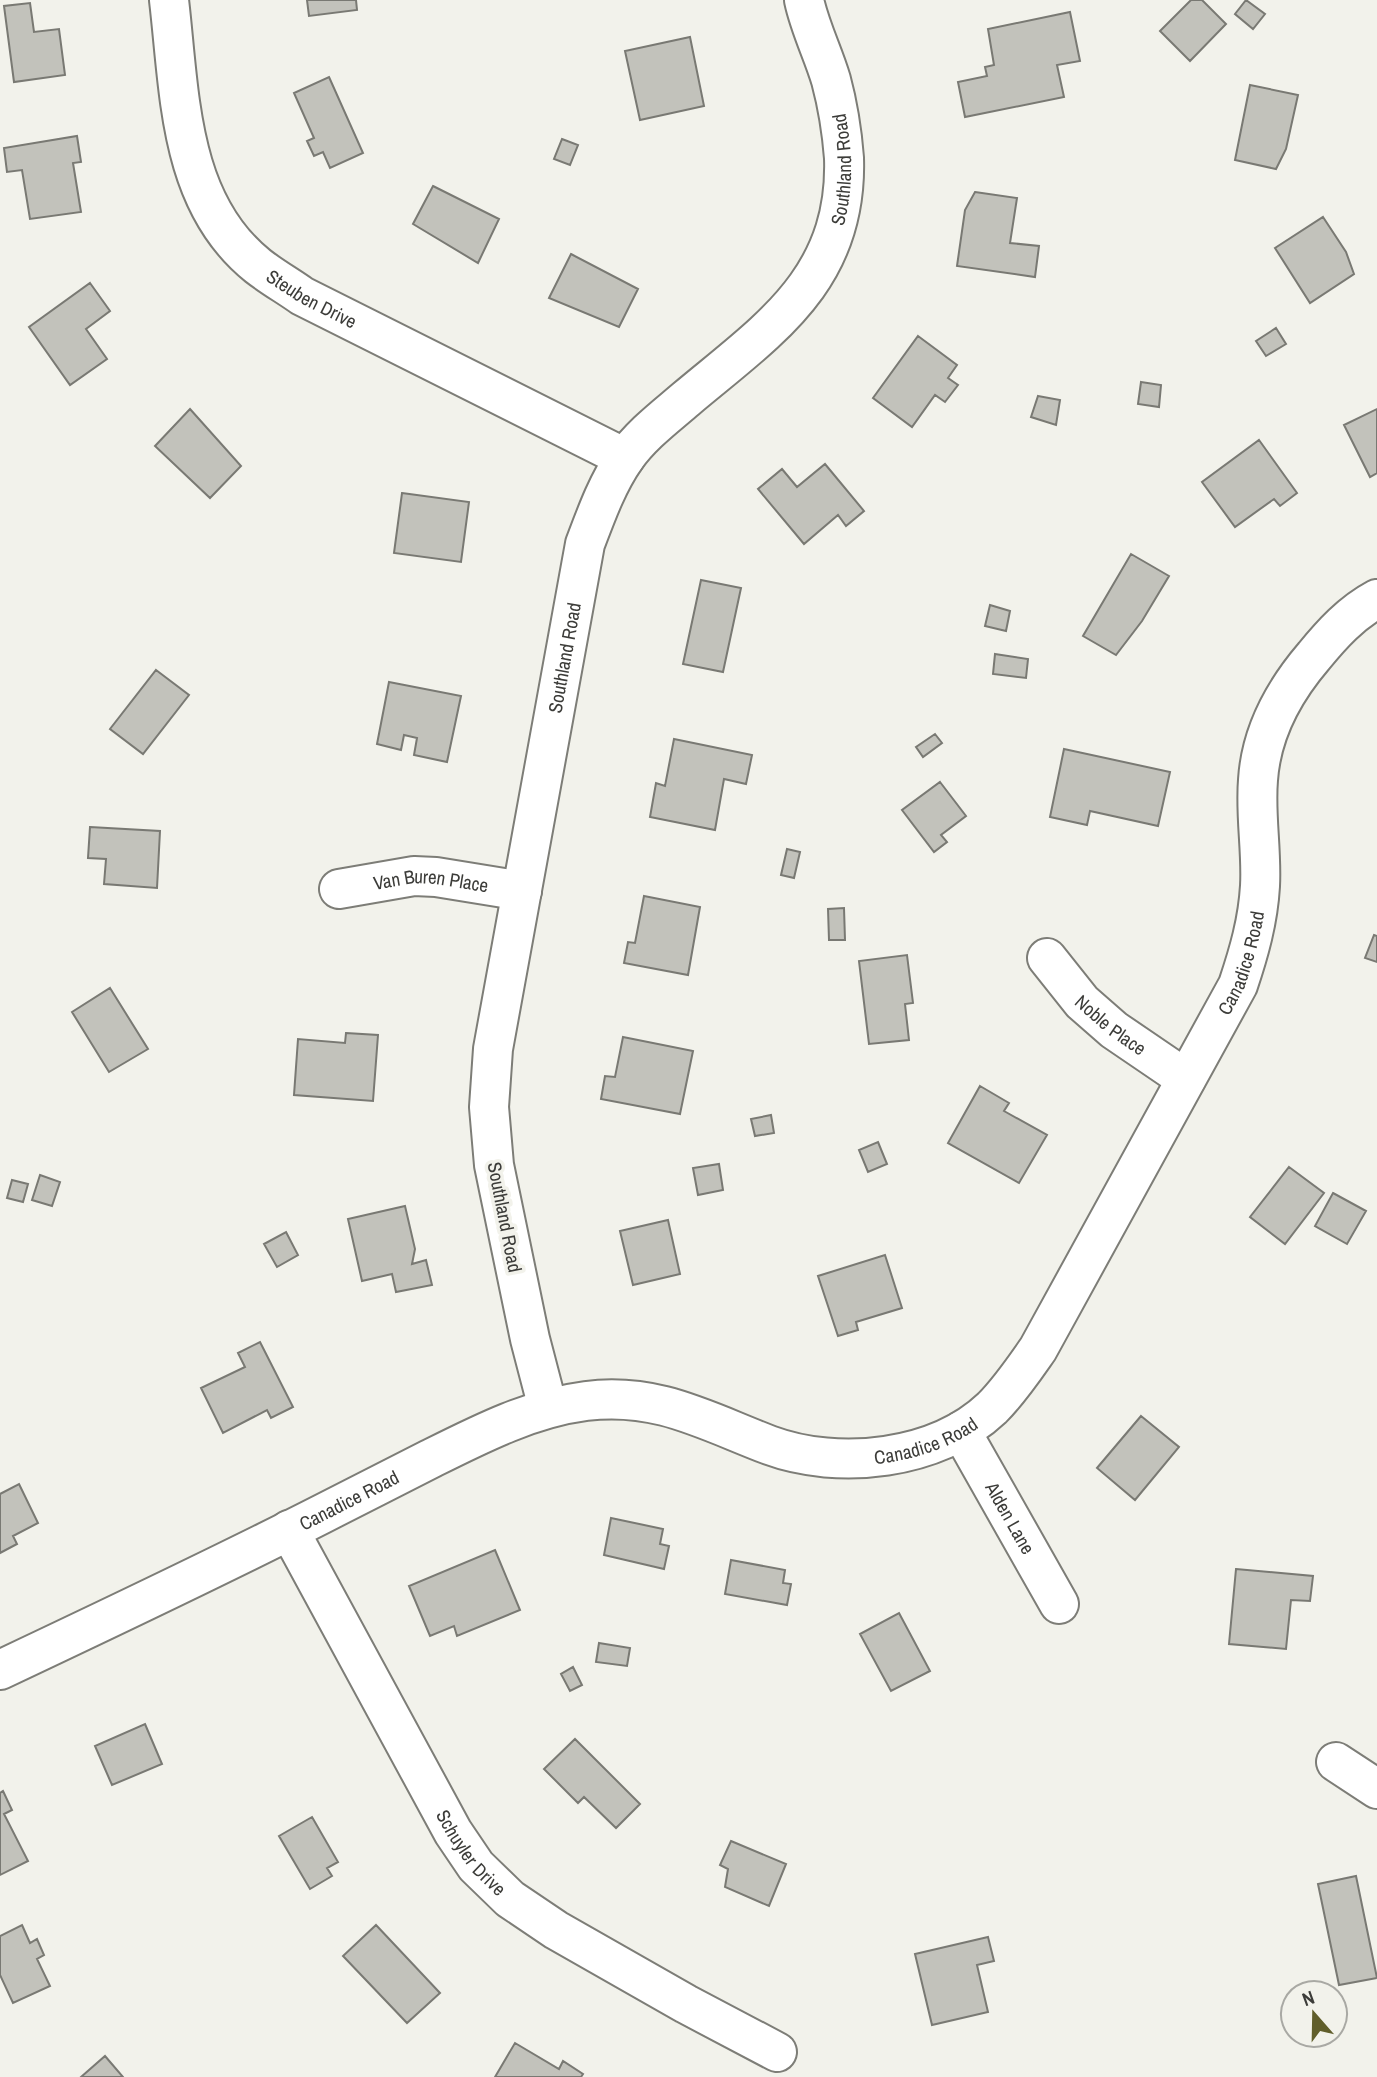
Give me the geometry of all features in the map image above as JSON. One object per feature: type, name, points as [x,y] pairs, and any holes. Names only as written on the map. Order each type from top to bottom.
[{"type":"street","name":"Steuben Drive","points":[[169,0],[191,162],[209,207],[234,242],[257,265],[302,296],[625,458]]},
{"type":"street","name":"Southland Road","points":[[548,1408],[530,1339],[494,1165],[489,1107],[493,1049],[585,544],[601,501],[625,458],[654,427],[785,316],[810,284],[830,247],[840,207],[844,161],[840,117],[831,79],[808,20],[804,0]]},
{"type":"street","name":"Canadice Road","points":[[0,1670],[484,1432],[548,1408],[589,1400],[640,1401],[679,1408],[773,1446],[824,1457],[859,1460],[902,1453],[943,1440],[961,1431],[991,1408],[1019,1377],[1038,1349],[1238,985],[1254,935],[1260,885],[1258,779],[1264,743],[1273,716],[1297,675],[1335,630],[1377,599]]},
{"type":"street","name":"Van Buren Place","points":[[339,889],[414,876],[522,891]]},
{"type":"street","name":"Noble Place","points":[[1047,958],[1082,1002],[1106,1023],[1186,1079]]},
{"type":"street","name":"Alden Lane","points":[[961,1431],[1059,1604]]},
{"type":"street","name":"Schuyler Drive","points":[[289,1530],[453,1832],[476,1866],[510,1899],[556,1930],[685,2004],[777,2052]]},
{"type":"street","points":[[1336,1762],[1377,1789]]},
{"type":"building","points":[[307,0],[356,0],[357,10],[309,16]]},
{"type":"building","points":[[1191,0],[1202,0],[1226,24],[1190,61],[1160,31]]},
{"type":"building","points":[[1246,0],[1265,14],[1253,29],[1235,14]]},
{"type":"building","points":[[30,3],[34,32],[59,29],[65,75],[14,82],[4,6]]},
{"type":"building","points":[[1070,12],[1080,61],[1057,65],[1064,97],[965,117],[958,82],[987,76],[985,67],[994,65],[988,29]]},
{"type":"building","points":[[690,37],[704,106],[640,120],[625,51]]},
{"type":"building","points":[[329,77],[363,153],[330,168],[323,152],[314,156],[307,141],[314,138],[294,93]]},
{"type":"building","points":[[1250,85],[1298,95],[1286,149],[1276,169],[1235,160]]},
{"type":"building","points":[[77,136],[81,162],[73,163],[81,212],[30,219],[22,170],[7,172],[4,148]]},
{"type":"building","points":[[562,139],[578,145],[570,165],[554,159]]},
{"type":"building","points":[[433,186],[499,219],[478,263],[413,224]]},
{"type":"building","points":[[975,192],[1017,198],[1010,243],[1039,246],[1035,277],[957,266],[965,210]]},
{"type":"building","points":[[1323,217],[1346,252],[1354,274],[1310,303],[1275,248]]},
{"type":"building","points":[[571,254],[638,289],[619,327],[549,298]]},
{"type":"building","points":[[90,283],[110,311],[86,329],[107,359],[70,385],[29,327]]},
{"type":"building","points":[[1276,328],[1286,344],[1266,356],[1256,341]]},
{"type":"building","points":[[918,336],[957,365],[948,378],[958,385],[945,402],[935,395],[912,427],[873,398]]},
{"type":"building","points":[[1141,382],[1161,385],[1159,407],[1138,404]]},
{"type":"building","points":[[1038,396],[1060,400],[1056,425],[1031,417]]},
{"type":"building","points":[[190,409],[241,466],[210,498],[155,446]]},
{"type":"building","points":[[1377,409],[1377,473],[1370,477],[1344,425]]},
{"type":"building","points":[[1259,440],[1297,493],[1280,506],[1274,499],[1235,527],[1202,482]]},
{"type":"building","points":[[825,464],[864,511],[846,526],[838,515],[804,544],[758,489],[782,469],[797,487]]},
{"type":"building","points":[[402,493],[469,502],[461,562],[394,553]]},
{"type":"building","points":[[1131,554],[1169,576],[1142,621],[1116,655],[1083,636]]},
{"type":"building","points":[[701,580],[741,588],[723,672],[683,664]]},
{"type":"building","points":[[990,605],[1010,611],[1006,631],[985,626]]},
{"type":"building","points":[[995,654],[1028,659],[1026,678],[993,674]]},
{"type":"building","points":[[156,670],[189,695],[143,754],[110,729]]},
{"type":"building","points":[[389,682],[461,696],[447,762],[414,755],[417,738],[404,735],[401,750],[377,744]]},
{"type":"building","points":[[935,734],[942,743],[923,757],[916,747]]},
{"type":"building","points":[[674,739],[752,755],[746,784],[724,779],[715,830],[650,817],[656,783],[665,786]]},
{"type":"building","points":[[1064,749],[1170,772],[1158,826],[1090,811],[1087,825],[1050,817]]},
{"type":"building","points":[[940,782],[966,816],[941,835],[947,842],[934,852],[902,810]]},
{"type":"building","points":[[90,827],[160,831],[157,888],[104,884],[106,859],[88,858]]},
{"type":"building","points":[[787,849],[800,852],[794,878],[781,875]]},
{"type":"building","points":[[644,896],[700,907],[688,975],[624,963],[628,942],[635,943]]},
{"type":"building","points":[[844,908],[845,940],[829,940],[828,909]]},
{"type":"building","points":[[1374,935],[1377,936],[1377,962],[1365,958]]},
{"type":"building","points":[[907,955],[913,1003],[905,1004],[909,1040],[869,1044],[859,961]]},
{"type":"building","points":[[110,988],[148,1049],[109,1072],[72,1012]]},
{"type":"building","points":[[346,1033],[378,1035],[373,1101],[294,1095],[298,1039],[345,1043]]},
{"type":"building","points":[[623,1037],[693,1051],[680,1114],[601,1099],[605,1076],[615,1077]]},
{"type":"building","points":[[980,1086],[1009,1103],[1004,1111],[1047,1135],[1019,1183],[948,1143]]},
{"type":"building","points":[[771,1115],[774,1133],[755,1136],[751,1119]]},
{"type":"building","points":[[878,1142],[887,1164],[868,1172],[859,1150]]},
{"type":"building","points":[[719,1164],[723,1190],[698,1195],[693,1168]]},
{"type":"building","points":[[1289,1167],[1324,1193],[1285,1244],[1250,1217]]},
{"type":"building","points":[[40,1175],[60,1182],[52,1206],[32,1200]]},
{"type":"building","points":[[12,1180],[28,1184],[23,1202],[7,1198]]},
{"type":"building","points":[[1333,1193],[1366,1211],[1347,1244],[1315,1226]]},
{"type":"building","points":[[405,1206],[415,1249],[412,1264],[426,1260],[432,1285],[396,1292],[392,1274],[362,1281],[348,1219]]},
{"type":"building","points":[[668,1220],[680,1274],[633,1285],[620,1231]]},
{"type":"building","points":[[286,1232],[298,1255],[277,1267],[264,1244]]},
{"type":"building","points":[[885,1255],[902,1308],[856,1322],[858,1330],[838,1336],[818,1276]]},
{"type":"building","points":[[260,1342],[293,1407],[271,1418],[267,1410],[223,1433],[201,1388],[245,1367],[238,1353]]},
{"type":"building","points":[[1141,1416],[1179,1447],[1135,1500],[1097,1468]]},
{"type":"building","points":[[19,1484],[38,1523],[13,1536],[17,1544],[0,1553],[0,1494]]},
{"type":"building","points":[[611,1518],[663,1529],[660,1544],[669,1546],[664,1569],[604,1555]]},
{"type":"building","points":[[495,1550],[520,1610],[457,1636],[454,1626],[430,1636],[409,1586]]},
{"type":"building","points":[[731,1560],[785,1570],[783,1583],[791,1584],[787,1605],[725,1594]]},
{"type":"building","points":[[1236,1569],[1313,1576],[1310,1601],[1291,1600],[1286,1649],[1229,1644]]},
{"type":"building","points":[[899,1613],[930,1671],[891,1691],[860,1634]]},
{"type":"building","points":[[599,1643],[630,1648],[627,1666],[596,1662]]},
{"type":"building","points":[[573,1667],[582,1685],[570,1691],[561,1674]]},
{"type":"building","points":[[145,1724],[162,1764],[112,1785],[95,1746]]},
{"type":"building","points":[[575,1739],[640,1804],[616,1828],[584,1797],[578,1803],[544,1769]]},
{"type":"building","points":[[3,1791],[12,1810],[4,1814],[28,1861],[0,1875],[0,1793]]},
{"type":"building","points":[[312,1817],[338,1862],[327,1868],[332,1876],[310,1889],[279,1836]]},
{"type":"building","points":[[731,1841],[786,1864],[769,1906],[725,1887],[728,1869],[720,1865]]},
{"type":"building","points":[[1356,1876],[1377,1978],[1349,1983],[1349,1979],[1338,1979],[1318,1884]]},
{"type":"building","points":[[22,1925],[30,1943],[37,1939],[44,1955],[37,1959],[50,1986],[13,2003],[0,1975],[0,1936]]},
{"type":"building","points":[[376,1925],[440,1993],[407,2023],[343,1956]]},
{"type":"building","points":[[988,1937],[994,1961],[977,1965],[988,2012],[932,2025],[915,1954]]},
{"type":"building","points":[[515,2043],[559,2069],[563,2061],[583,2074],[581,2077],[495,2077]]},
{"type":"building","points":[[105,2056],[123,2077],[81,2077]]}]
